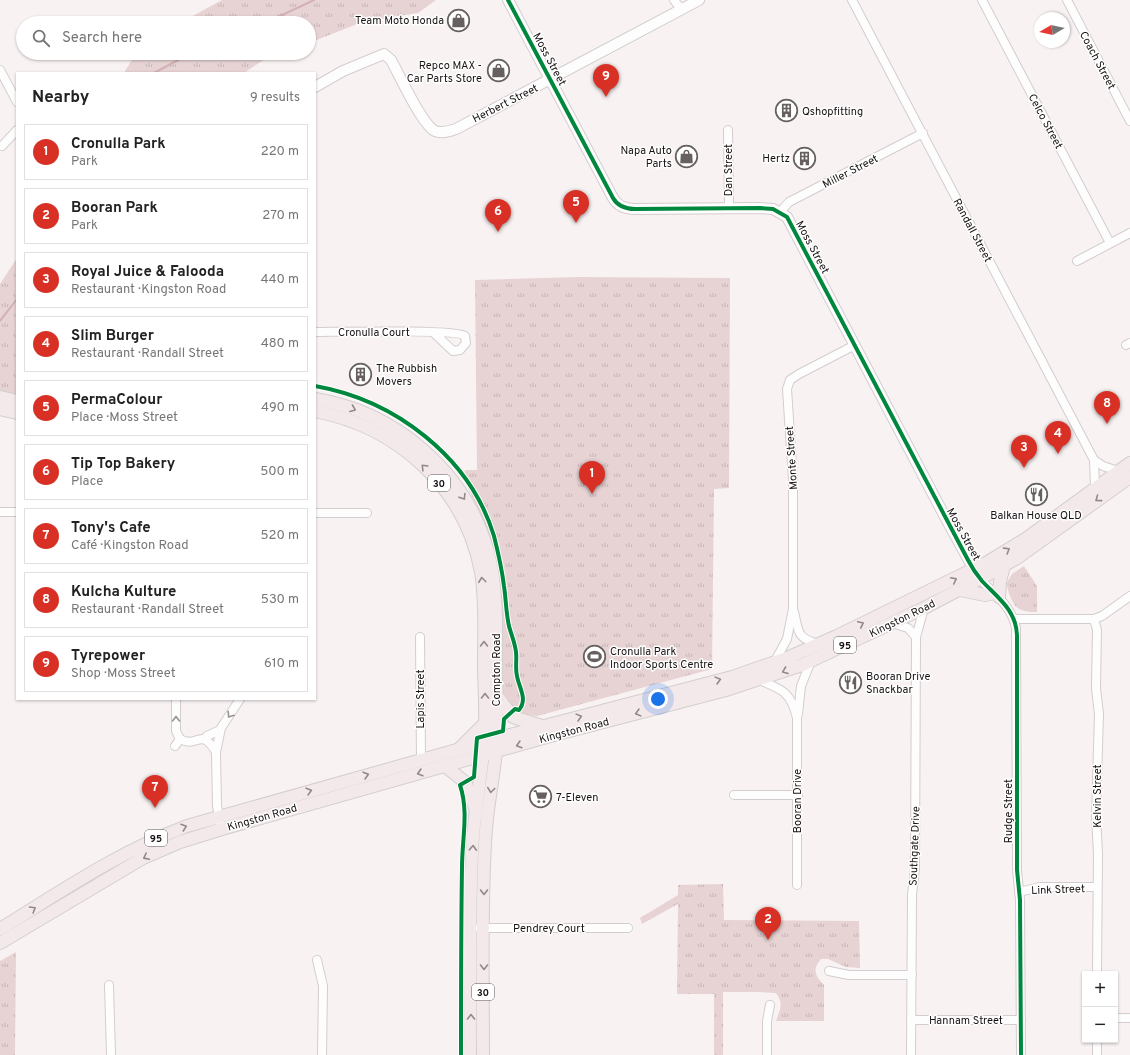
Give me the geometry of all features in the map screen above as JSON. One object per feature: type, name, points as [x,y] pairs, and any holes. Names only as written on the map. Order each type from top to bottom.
[{"type":"main road","points":[[0,397],[16,401]]},
{"type":"main road","name":"Compton Road","points":[[316,399],[345,406],[366,414],[401,433],[434,460],[464,497],[483,537],[493,579],[496,695],[490,741],[483,755],[476,811],[472,865],[470,1055]]},
{"type":"main road","points":[[0,409],[16,413]]},
{"type":"main road","name":"Compton Road","points":[[316,411],[360,424],[412,454],[433,476],[458,510],[474,547],[482,584],[485,723],[490,741],[496,752],[485,843],[483,1055]]},
{"type":"main road","name":"Kingston Road","points":[[0,929],[134,849],[161,836],[220,823],[445,766],[759,680],[811,661],[960,590],[977,575],[1021,542],[1130,463]]},
{"type":"main road","name":"Kingston Road","points":[[0,943],[142,858],[220,823],[459,749],[725,679],[774,663],[977,575],[1004,566],[1130,477]]},
{"type":"main road","points":[[960,590],[985,595],[997,595],[1004,566]]},
{"type":"main road","points":[[496,695],[513,717],[542,726]]},
{"type":"main road","points":[[459,749],[485,723]]},
{"type":"main road","points":[[445,766],[465,782],[476,811]]},
{"type":"street","name":"Moss Street","points":[[508,0],[617,204],[630,209],[760,208],[780,212],[786,217],[977,575]]},
{"type":"street","points":[[674,0],[681,9]]},
{"type":"street","name":"Herbert Street","points":[[316,86],[343,71],[384,54],[391,60],[424,120],[434,131],[444,133],[456,129],[550,80],[698,0]]},
{"type":"street","name":"Randall Street","points":[[852,0],[1094,460],[1095,488]]},
{"type":"street","name":"Celco Street","points":[[982,0],[1110,243]]},
{"type":"street","name":"Coach Street","points":[[1066,0],[1130,121]]},
{"type":"street","points":[[0,70],[16,100]]},
{"type":"street","name":"Dan Street","points":[[728,130],[729,209]]},
{"type":"street","points":[[2,146],[16,131]]},
{"type":"street","name":"Miller Street","points":[[780,212],[788,203],[923,133]]},
{"type":"street","points":[[1077,261],[1130,233]]},
{"type":"street","name":"Cronulla Court","points":[[316,332],[433,332]]},
{"type":"street","name":"Monte Street","points":[[774,663],[787,639],[793,609],[793,480],[787,389],[790,380],[799,374],[855,345]]},
{"type":"street","points":[[1094,460],[1103,466],[1118,471]]},
{"type":"street","points":[[0,512],[16,512]]},
{"type":"street","points":[[316,513],[366,513]]},
{"type":"street","name":"Rudge Street","points":[[977,575],[997,595],[1014,619],[1017,635],[1017,870],[1019,892],[1021,1055]]},
{"type":"street","points":[[1014,619],[1094,619],[1102,616],[1130,596]]},
{"type":"street","name":"Southgate Drive","points":[[911,1055],[912,895],[915,869],[916,637],[924,608]]},
{"type":"street","name":"Monte Street","points":[[793,609],[801,637],[807,641],[820,644]]},
{"type":"street","name":"Kelvin Street","points":[[1094,619],[1097,630],[1096,688],[1099,714],[1096,815],[1098,841],[1097,971]]},
{"type":"street","points":[[892,623],[908,628],[916,637]]},
{"type":"street","name":"Lapis Street","points":[[420,638],[421,760]]},
{"type":"street","name":"Booran Drive","points":[[797,884],[797,718],[801,686],[811,661]]},
{"type":"street","name":"Booran Drive","points":[[759,680],[775,686],[785,692],[793,703],[797,718]]},
{"type":"street","points":[[176,700],[176,731],[178,743],[204,739],[220,730]]},
{"type":"street","points":[[220,823],[216,806],[216,752],[220,730],[239,700]]},
{"type":"street","points":[[204,739],[209,741],[216,752]]},
{"type":"street","points":[[734,795],[798,795]]},
{"type":"street","name":"Link Street","points":[[1019,892],[1040,887],[1097,887]]},
{"type":"street","name":"Pendrey Court","points":[[471,928],[628,928]]},
{"type":"street","points":[[317,960],[323,986],[322,1055]]},
{"type":"street","points":[[829,971],[849,975],[912,975]]},
{"type":"street","points":[[109,984],[111,1055]]},
{"type":"street","points":[[767,1055],[766,1021],[770,1005]]},
{"type":"street","points":[[1118,1018],[1130,1018]]},
{"type":"street","name":"Hannam Street","points":[[911,1020],[1021,1020]]},
{"type":"street","points":[[1097,1043],[1098,1055]]},
{"type":"green space","points":[[222,0],[436,0],[418,13],[380,19],[370,19],[316,40],[316,16],[193,16]]},
{"type":"green space","points":[[132,60],[264,60],[246,72],[125,72]]},
{"type":"green space","points":[[16,260],[16,396],[0,393],[0,284]]},
{"type":"green space","points":[[578,277],[730,278],[729,488],[714,489],[712,669],[537,716],[516,711],[507,703],[503,694],[501,681],[501,588],[489,535],[461,474],[466,470],[477,470],[475,280]]},
{"type":"green space","points":[[1024,566],[1037,586],[1037,612],[1023,611],[1019,609],[1013,602],[1006,584],[1012,574]]},
{"type":"green space","points":[[723,884],[724,920],[859,921],[860,968],[846,967],[828,959],[821,959],[818,963],[816,966],[816,972],[818,979],[824,985],[824,1021],[776,1021],[781,1003],[776,993],[723,992],[723,1055],[714,1055],[714,994],[677,994],[678,904],[642,924],[640,918],[678,895],[678,885]]},
{"type":"green space","points":[[16,952],[15,1055],[0,1055],[0,961]]},
{"type":"waterway","points":[[280,16],[314,0]]},
{"type":"waterway","points":[[156,72],[178,60]]},
{"type":"waterway","points":[[0,321],[16,300]]},
{"type":"cycle path","points":[[508,0],[617,204],[622,207],[632,209],[760,208],[773,209],[787,217],[970,563],[982,581],[1010,611],[1016,626],[1017,635],[1017,870],[1020,900],[1021,1055]]},
{"type":"cycle path","points":[[316,386],[345,393],[373,404],[400,419],[426,437],[448,458],[467,481],[483,507],[494,536],[503,580],[508,621],[516,655],[516,673],[523,702],[519,710],[515,709],[504,719],[503,731],[477,738],[474,777],[460,785],[463,795],[465,815],[462,867],[461,1055]]},
{"type":"place","name":"Team Moto Honda","points":[[459,20]]},
{"type":"place","name":"Repco MAX - Car Parts Store","points":[[498,71]]},
{"type":"place","name":"Tyrepower","points":[[606,97]]},
{"type":"place","name":"Qshopfitting","points":[[787,111]]},
{"type":"place","name":"Napa Auto Parts","points":[[687,156]]},
{"type":"place","name":"Hertz","points":[[805,158]]},
{"type":"place","name":"PermaColour","points":[[576,223]]},
{"type":"place","name":"Tip Top Bakery","points":[[498,232]]},
{"type":"place","name":"The Rubbish Movers","points":[[360,374]]},
{"type":"place","name":"Kulcha Kulture","points":[[1107,424]]},
{"type":"place","name":"Slim Burger","points":[[1058,454]]},
{"type":"place","name":"Royal Juice & Falooda","points":[[1024,468]]},
{"type":"place","name":"Cronulla Park","points":[[592,494]]},
{"type":"place","name":"Balkan House QLD","points":[[1036,495]]},
{"type":"place","name":"Cronulla Park Indoor Sports Centre","points":[[594,657]]},
{"type":"place","name":"Booran Drive Snackbar","points":[[851,682]]},
{"type":"place","name":"7-Eleven","points":[[541,797]]},
{"type":"place","name":"Tony's Cafe","points":[[155,808]]},
{"type":"place","name":"Booran Park","points":[[768,940]]}]
